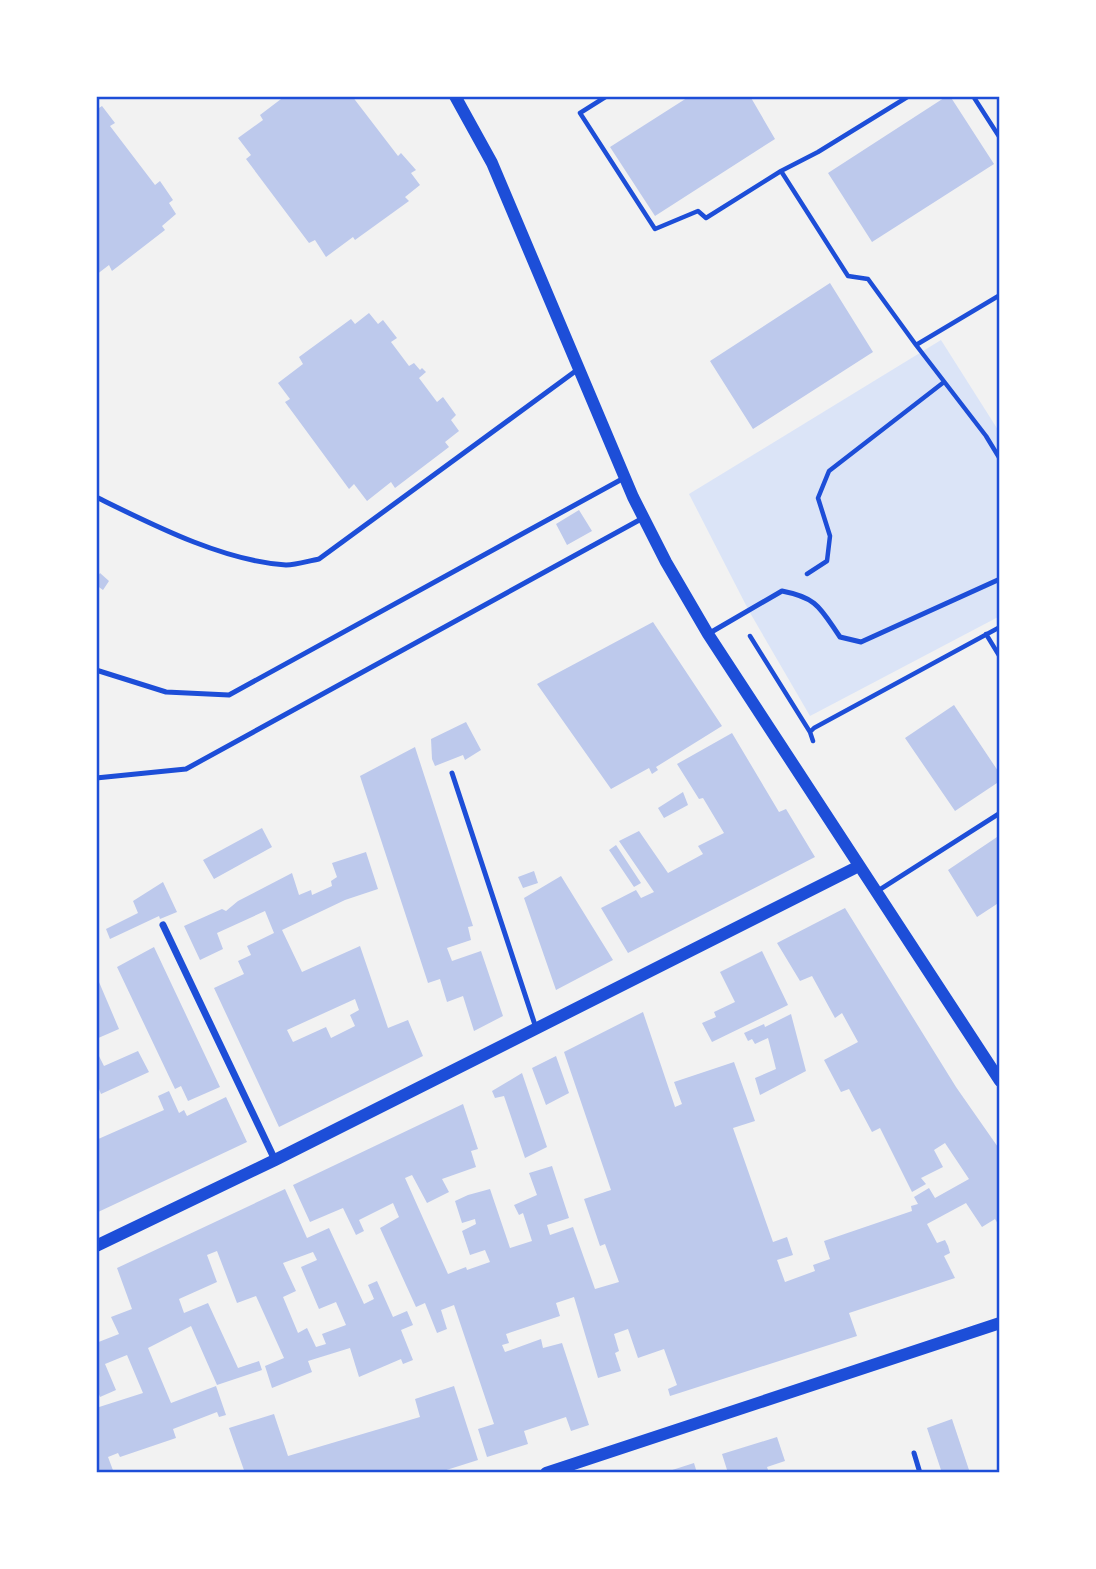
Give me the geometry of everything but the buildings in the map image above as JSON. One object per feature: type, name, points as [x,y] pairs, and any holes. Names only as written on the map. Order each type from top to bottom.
[{"type":"street","points":[[455,96],[492,163],[577,370],[643,518],[708,634],[1000,1081]]},
{"type":"street","points":[[96,1246],[275,1160],[859,866]]},
{"type":"street","points":[[163,925],[275,1160]]},
{"type":"street","points":[[546,1473],[1000,1323]]},
{"type":"lane","points":[[96,497],[154,526],[246,560],[289,565],[318,559],[577,370]]},
{"type":"lane","points":[[96,670],[166,692],[229,695],[585,497],[624,478]]},
{"type":"lane","points":[[96,778],[186,769],[643,518]]},
{"type":"lane","points":[[708,634],[782,591],[804,596],[818,605],[840,637],[861,642],[1000,579]]},
{"type":"lane","points":[[452,772],[536,1028]]},
{"type":"lane","points":[[876,892],[1000,813]]},
{"type":"lane","points":[[914,1454],[920,1473]]},
{"type":"path","points":[[607,96],[580,113],[655,229],[698,211],[706,218],[909,96]]},
{"type":"path","points":[[972,96],[1000,138]]},
{"type":"path","points":[[781,171],[848,276],[868,279],[986,436],[1000,459]]},
{"type":"path","points":[[915,345],[1000,295]]},
{"type":"path","points":[[782,591],[827,561],[830,536],[818,498],[829,471],[944,382]]},
{"type":"path","points":[[810,732],[814,727],[1000,627]]},
{"type":"path","points":[[756,630],[749,637],[810,732],[820,765],[803,778]]},
{"type":"path","points":[[986,634],[1000,657]]},
{"type":"shaded area","points":[[941,340],[1000,433],[1000,616],[810,716],[749,611],[689,494]]}]
